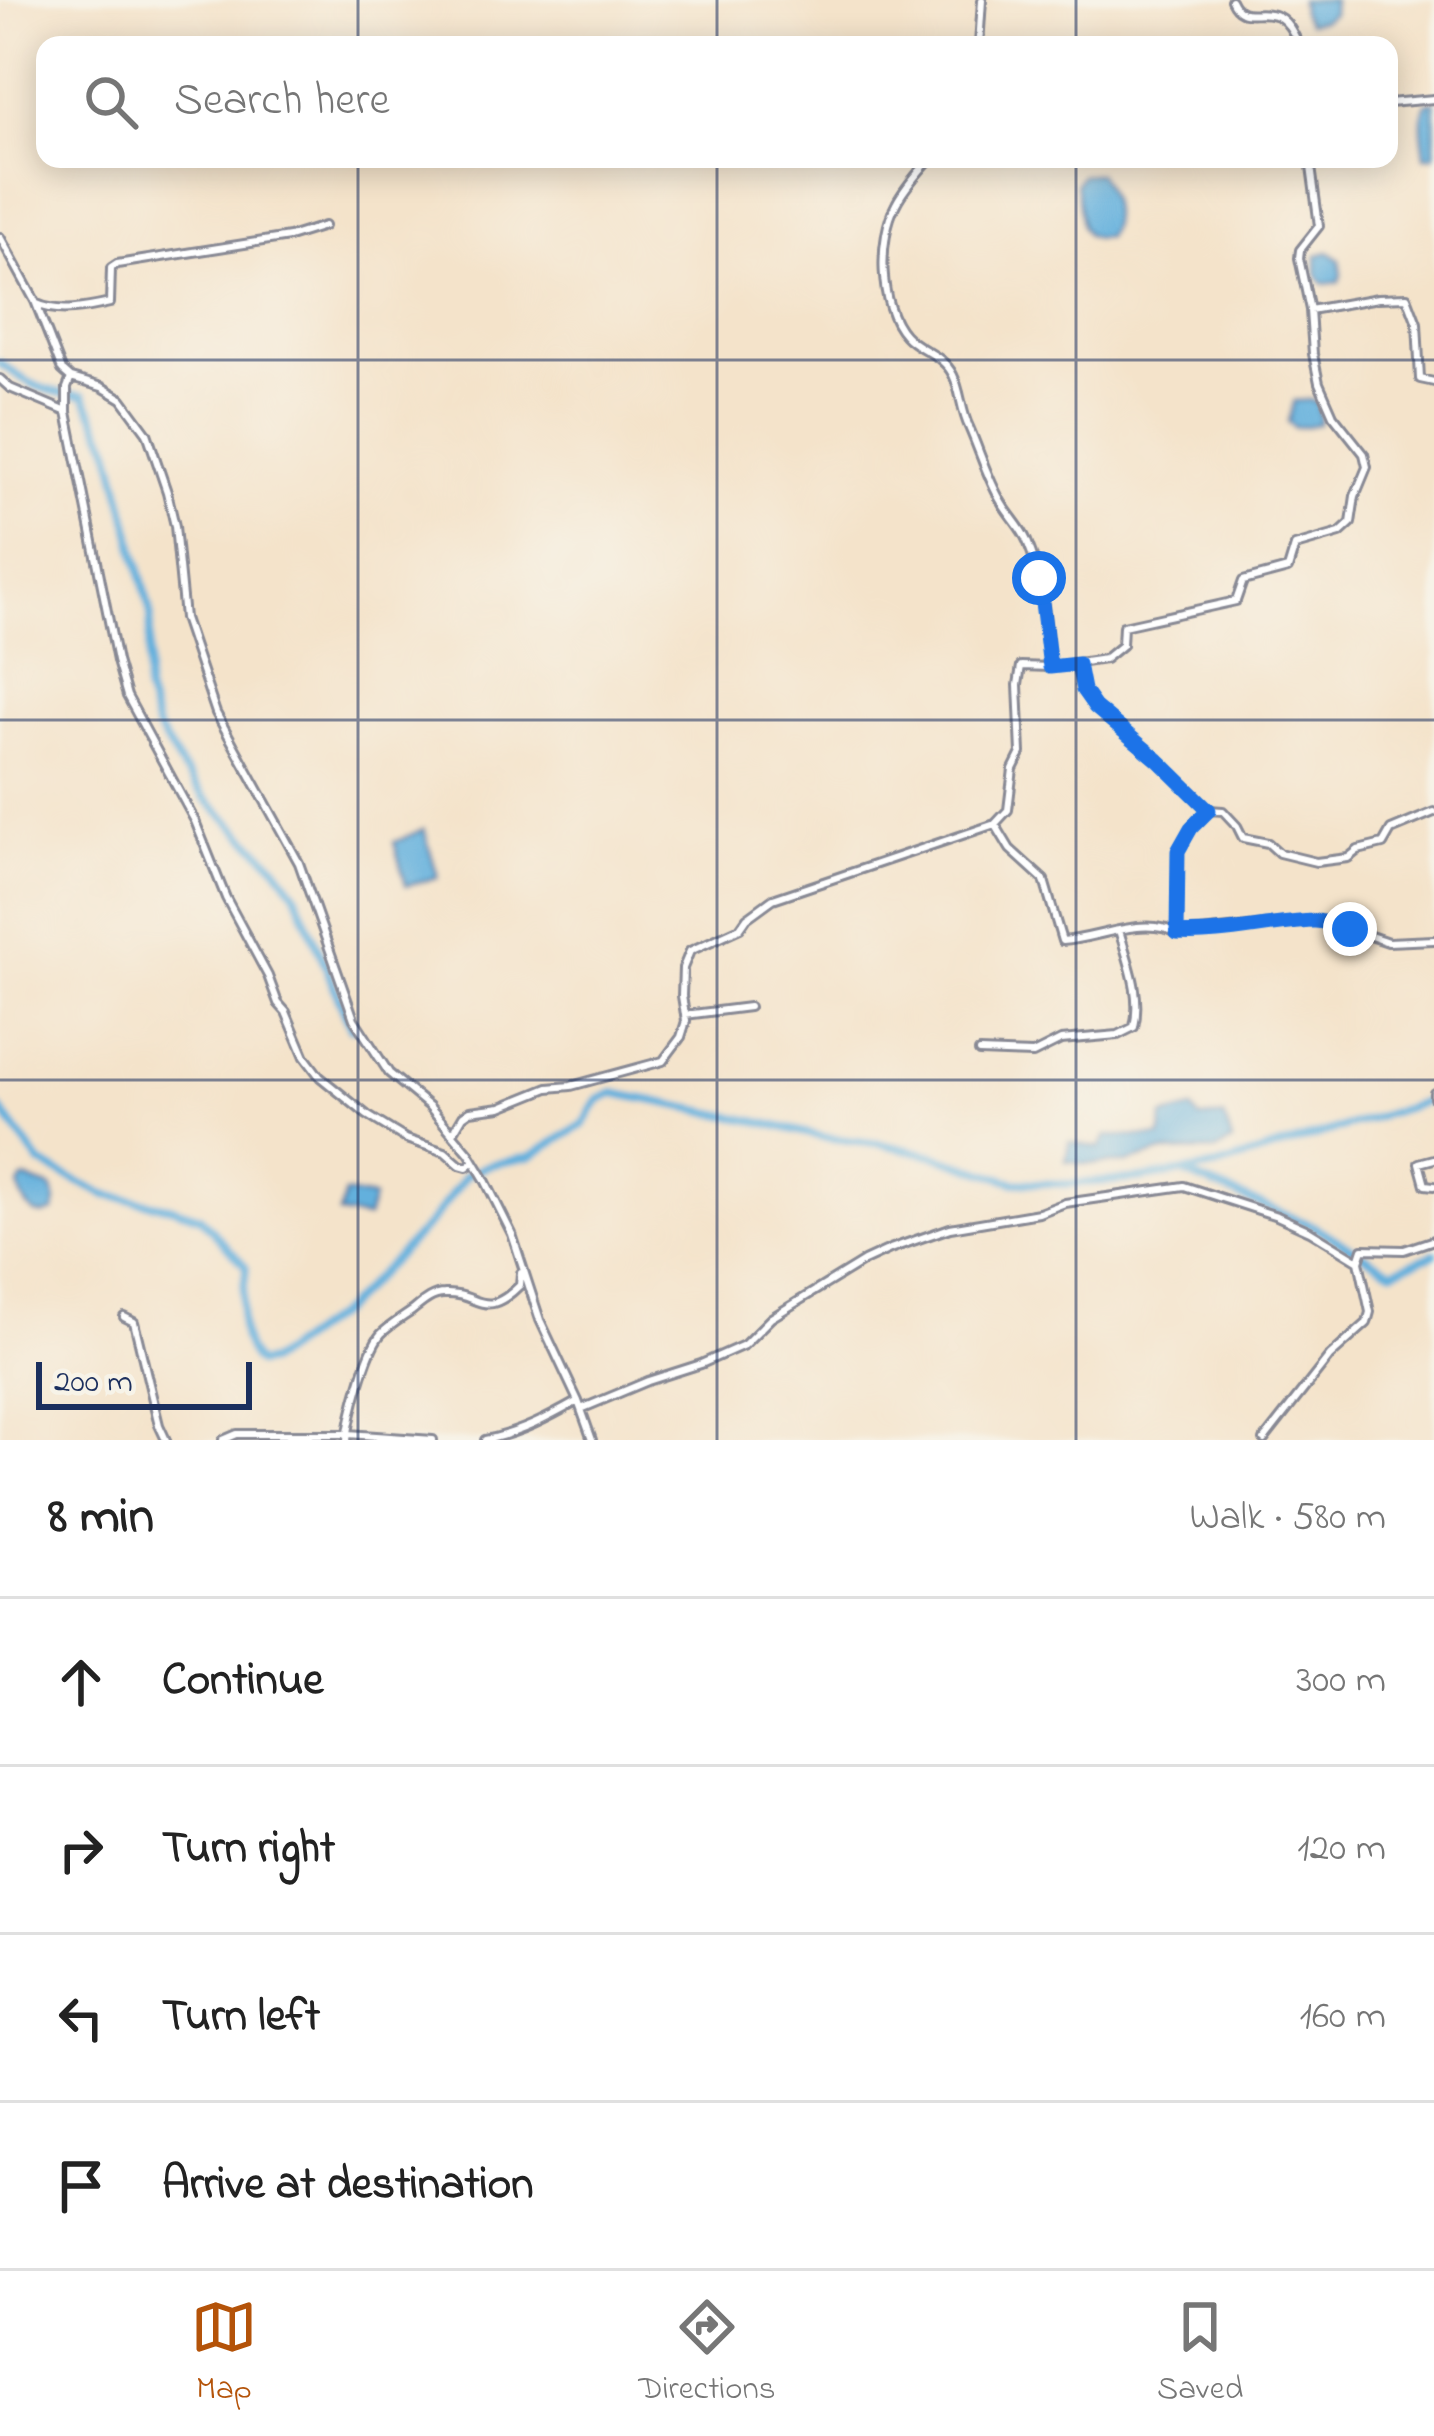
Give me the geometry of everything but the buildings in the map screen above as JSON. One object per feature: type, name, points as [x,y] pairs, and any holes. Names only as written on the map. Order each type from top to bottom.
[{"type":"street","points":[[980,36],[982,0]]},
{"type":"street","points":[[1231,0],[1240,13],[1284,20],[1294,36]]},
{"type":"street","points":[[1398,102],[1434,99]]},
{"type":"street","points":[[921,168],[893,208],[884,243],[885,292],[906,337],[937,355],[954,376],[966,422],[1000,501],[1028,543],[1039,578],[1050,667]]},
{"type":"street","points":[[453,1133],[470,1111],[501,1107],[548,1088],[663,1061],[681,1037],[686,1021],[682,968],[690,951],[740,928],[773,899],[995,824],[1007,810],[1013,769],[1021,753],[1018,685],[1022,666],[1106,659],[1122,645],[1123,626],[1236,601],[1243,581],[1288,569],[1295,546],[1340,532],[1351,523],[1354,496],[1366,467],[1364,454],[1333,415],[1319,383],[1299,258],[1319,226],[1311,168]]},
{"type":"street","points":[[34,302],[44,308],[103,305],[112,297],[111,268],[116,264],[289,237],[324,226]]},
{"type":"street","points":[[0,237],[62,370],[122,399],[147,433],[175,526],[184,618],[216,712],[299,862],[354,1018],[389,1073],[429,1106],[470,1153],[484,1178],[512,1234],[540,1320],[592,1440]]},
{"type":"street","points":[[1310,310],[1407,297],[1417,323],[1420,379],[1434,382]]},
{"type":"street","points":[[71,378],[68,412],[127,696],[195,821],[226,898],[305,1057],[320,1077],[393,1132],[445,1152],[460,1165],[473,1162]]},
{"type":"street","points":[[0,379],[10,388],[68,412]]},
{"type":"street","points":[[1078,664],[1083,690],[1095,707],[1209,810],[1222,812],[1244,838],[1268,843],[1279,853],[1316,862],[1348,858],[1358,850],[1383,844],[1390,830],[1434,812]]},
{"type":"street","points":[[1177,933],[1178,851],[1209,810]]},
{"type":"street","points":[[995,824],[1010,849],[1044,880],[1062,941],[1143,925],[1166,926],[1177,933],[1319,920],[1388,942],[1434,940]]},
{"type":"street","points":[[979,1052],[1033,1054],[1061,1040],[1118,1035],[1135,1028],[1137,993],[1119,930]]},
{"type":"street","points":[[685,1015],[749,1006]]},
{"type":"street","points":[[1434,1159],[1419,1163],[1425,1185],[1434,1186]]},
{"type":"street","points":[[485,1440],[508,1436],[744,1345],[771,1318],[890,1249],[950,1228],[1039,1213],[1065,1203],[1184,1186],[1277,1216],[1359,1260]]},
{"type":"street","points":[[1264,1440],[1330,1356],[1367,1323],[1370,1312],[1359,1260],[1363,1249],[1404,1250],[1434,1240]]},
{"type":"street","points":[[348,1437],[350,1418],[380,1335],[433,1296],[448,1293],[487,1305],[506,1299],[520,1286],[522,1268]]},
{"type":"street","points":[[124,1318],[134,1322],[166,1440]]},
{"type":"street","points":[[223,1440],[237,1434],[433,1440]]},
{"type":"water","points":[[1300,0],[1333,0],[1332,14],[1308,23]]},
{"type":"water","points":[[1434,101],[1434,156],[1425,156],[1422,117],[1426,104]]},
{"type":"water","points":[[1098,173],[1112,212],[1106,237],[1095,238],[1082,227],[1076,184],[1081,175]]},
{"type":"water","points":[[1329,252],[1340,260],[1339,282],[1323,283],[1317,275],[1317,255]]},
{"type":"water","points":[[1294,401],[1317,403],[1319,424],[1295,428],[1288,422]]},
{"type":"water","points":[[424,829],[438,877],[406,886],[394,842]]},
{"type":"water","points":[[1192,1109],[1199,1119],[1224,1117],[1232,1142],[1216,1151],[1163,1152],[1127,1163],[1066,1161],[1069,1142],[1100,1148],[1106,1136],[1161,1137],[1163,1117]]},
{"type":"water","points":[[26,1179],[51,1188],[54,1211],[41,1215],[30,1210],[19,1186]]},
{"type":"water","points":[[345,1193],[373,1198],[367,1218],[339,1214]]},
{"type":"waterway","points":[[0,363],[39,387],[84,396],[110,447],[151,615],[146,691],[157,728],[207,800],[273,863],[295,892],[351,1028]]},
{"type":"waterway","points":[[0,1108],[41,1164],[105,1195],[200,1217],[246,1267],[242,1331],[258,1364],[269,1362],[342,1311],[432,1221],[466,1175],[530,1157],[584,1124],[598,1100],[614,1093],[936,1156],[1014,1182],[1068,1184],[1216,1167],[1434,1099]]},
{"type":"waterway","points":[[1185,1174],[1313,1226],[1392,1271],[1434,1254]]},
{"type":"route","points":[[1039,578],[1050,667],[1078,664],[1083,690],[1095,707],[1209,810],[1178,851],[1177,933],[1319,920],[1350,929]]}]
